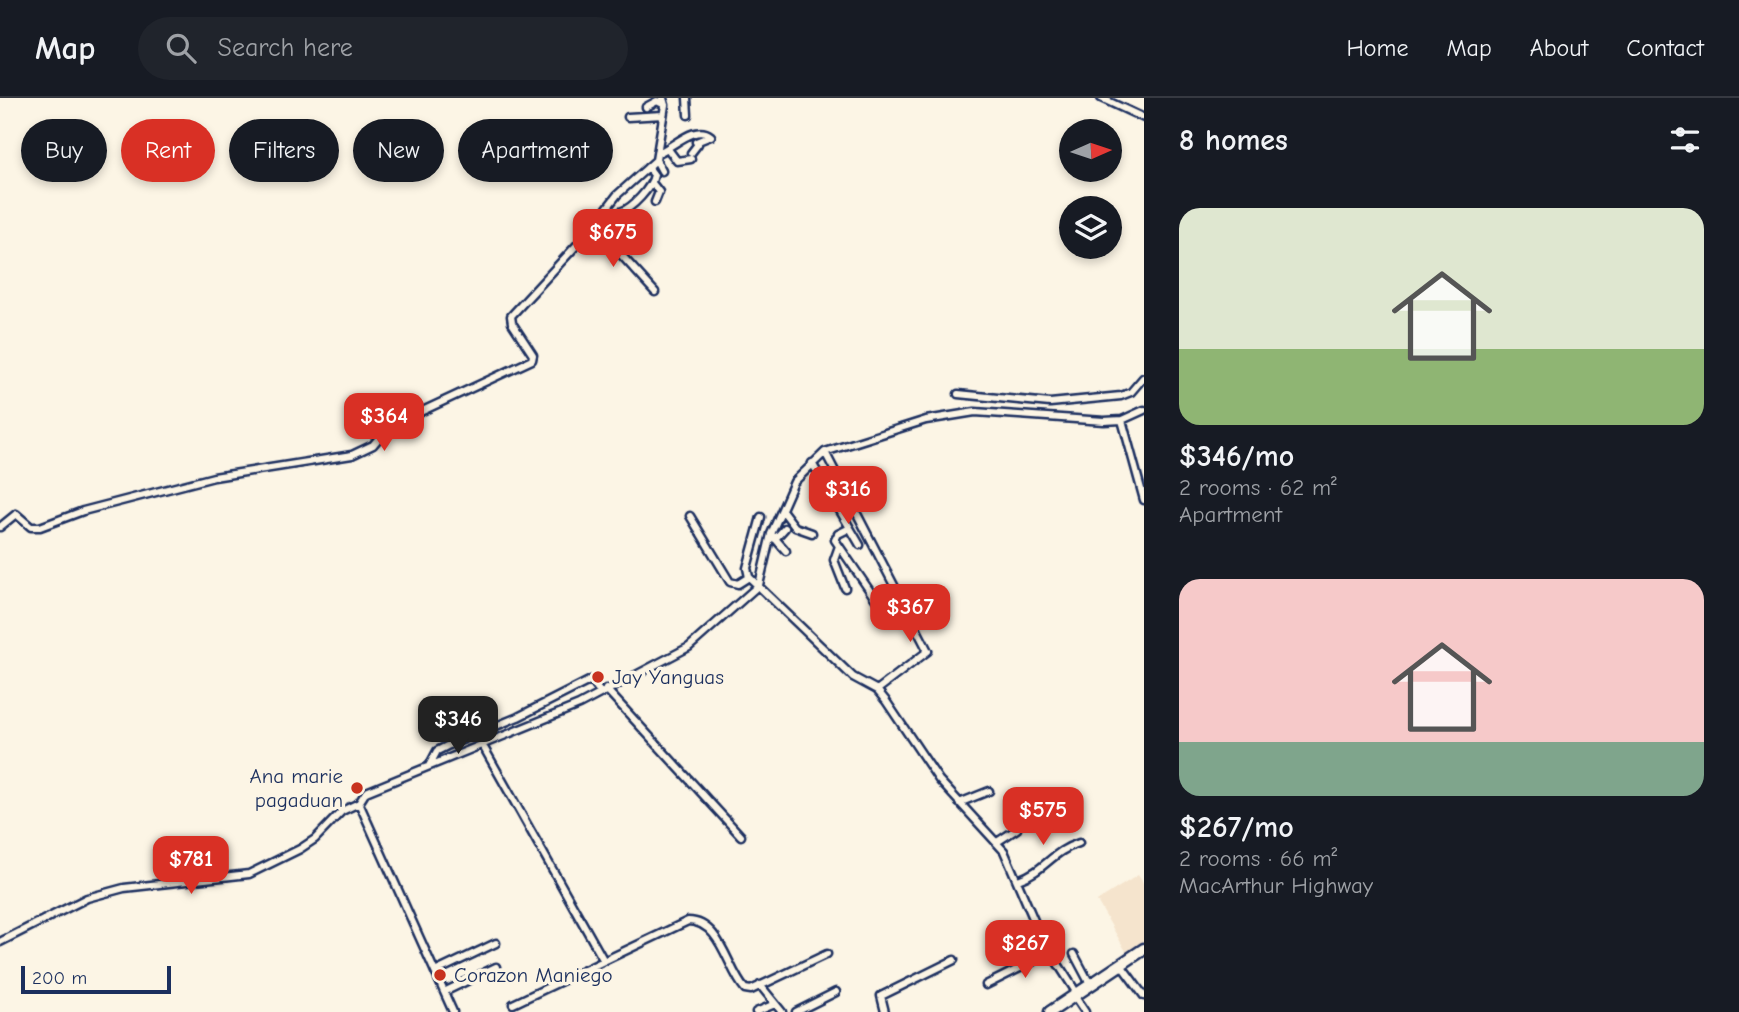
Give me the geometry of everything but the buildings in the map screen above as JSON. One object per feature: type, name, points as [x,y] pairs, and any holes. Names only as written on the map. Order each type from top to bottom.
[{"type":"highway","points":[[1050,1012],[1144,949]]},
{"type":"street","points":[[687,98],[688,115]]},
{"type":"street","points":[[1101,98],[1144,118]]},
{"type":"street","points":[[646,107],[657,101],[664,101],[657,156],[662,171]]},
{"type":"street","points":[[628,117],[663,115]]},
{"type":"street","points":[[0,527],[16,514],[31,527],[40,527],[83,511],[214,477],[295,466],[364,450],[378,441],[388,427],[532,360],[533,355],[511,316],[594,225],[617,195],[657,156],[668,149],[690,135],[700,131],[711,136],[698,144],[691,156],[677,160],[668,149]]},
{"type":"street","points":[[690,135],[698,144]]},
{"type":"street","points":[[620,212],[631,207],[652,183],[654,175],[648,167]]},
{"type":"street","points":[[630,170],[635,178]]},
{"type":"street","points":[[652,183],[659,192],[655,202]]},
{"type":"street","points":[[594,225],[655,292]]},
{"type":"street","points":[[958,394],[1051,404],[1121,396],[1131,391],[1143,378]]},
{"type":"street","points":[[1051,404],[1051,417]]},
{"type":"street","points":[[0,942],[87,898],[124,888],[249,874],[315,839],[342,811],[359,803],[366,792],[579,705],[678,655],[759,585],[773,536],[794,482],[825,452],[926,420],[989,410],[1031,418],[1122,419],[1144,410]]},
{"type":"street","points":[[1122,419],[1144,500]]},
{"type":"street","points":[[825,452],[928,651],[877,690]]},
{"type":"street","points":[[812,463],[860,545]]},
{"type":"street","points":[[782,510],[795,527],[812,533]]},
{"type":"street","points":[[690,516],[730,582],[737,584],[749,577]]},
{"type":"street","points":[[761,517],[747,568],[749,577],[853,677],[877,690],[939,780],[997,842],[1018,880],[1050,953],[1085,1012]]},
{"type":"street","points":[[773,536],[785,528]]},
{"type":"street","points":[[849,528],[835,537],[885,612]]},
{"type":"street","points":[[773,536],[786,551]]},
{"type":"street","points":[[839,545],[834,560],[845,588]]},
{"type":"street","points":[[429,766],[437,751],[518,717],[589,681],[594,682],[741,836]]},
{"type":"street","points":[[482,746],[604,961]]},
{"type":"street","points":[[959,803],[989,791]]},
{"type":"street","points":[[359,803],[453,1012]]},
{"type":"street","points":[[997,842],[1017,829]]},
{"type":"street","points":[[1018,880],[1042,870],[1057,852],[1079,844]]},
{"type":"street","points":[[513,1004],[683,923],[693,921],[705,927],[721,946],[745,989],[760,985],[827,954]]},
{"type":"street","points":[[435,972],[496,943]]},
{"type":"street","points":[[986,985],[1050,953]]},
{"type":"street","points":[[1074,954],[1091,986]]},
{"type":"street","points":[[885,1012],[881,996],[954,960]]},
{"type":"street","points":[[1121,965],[1144,996]]},
{"type":"street","points":[[444,992],[496,967]]},
{"type":"street","points":[[760,985],[782,1012]]},
{"type":"street","points":[[796,1012],[836,992]]},
{"type":"street","points":[[756,1012],[775,1004]]},
{"type":"shaded area","points":[[1138,875],[1144,884],[1144,941],[1127,953],[1097,901]]},
{"type":"place","name":"Jay Yanguas","points":[[598,677]]},
{"type":"place","name":"Ana marie pagaduan","points":[[357,788]]},
{"type":"place","name":"Corazon Maniego","points":[[440,975]]}]
